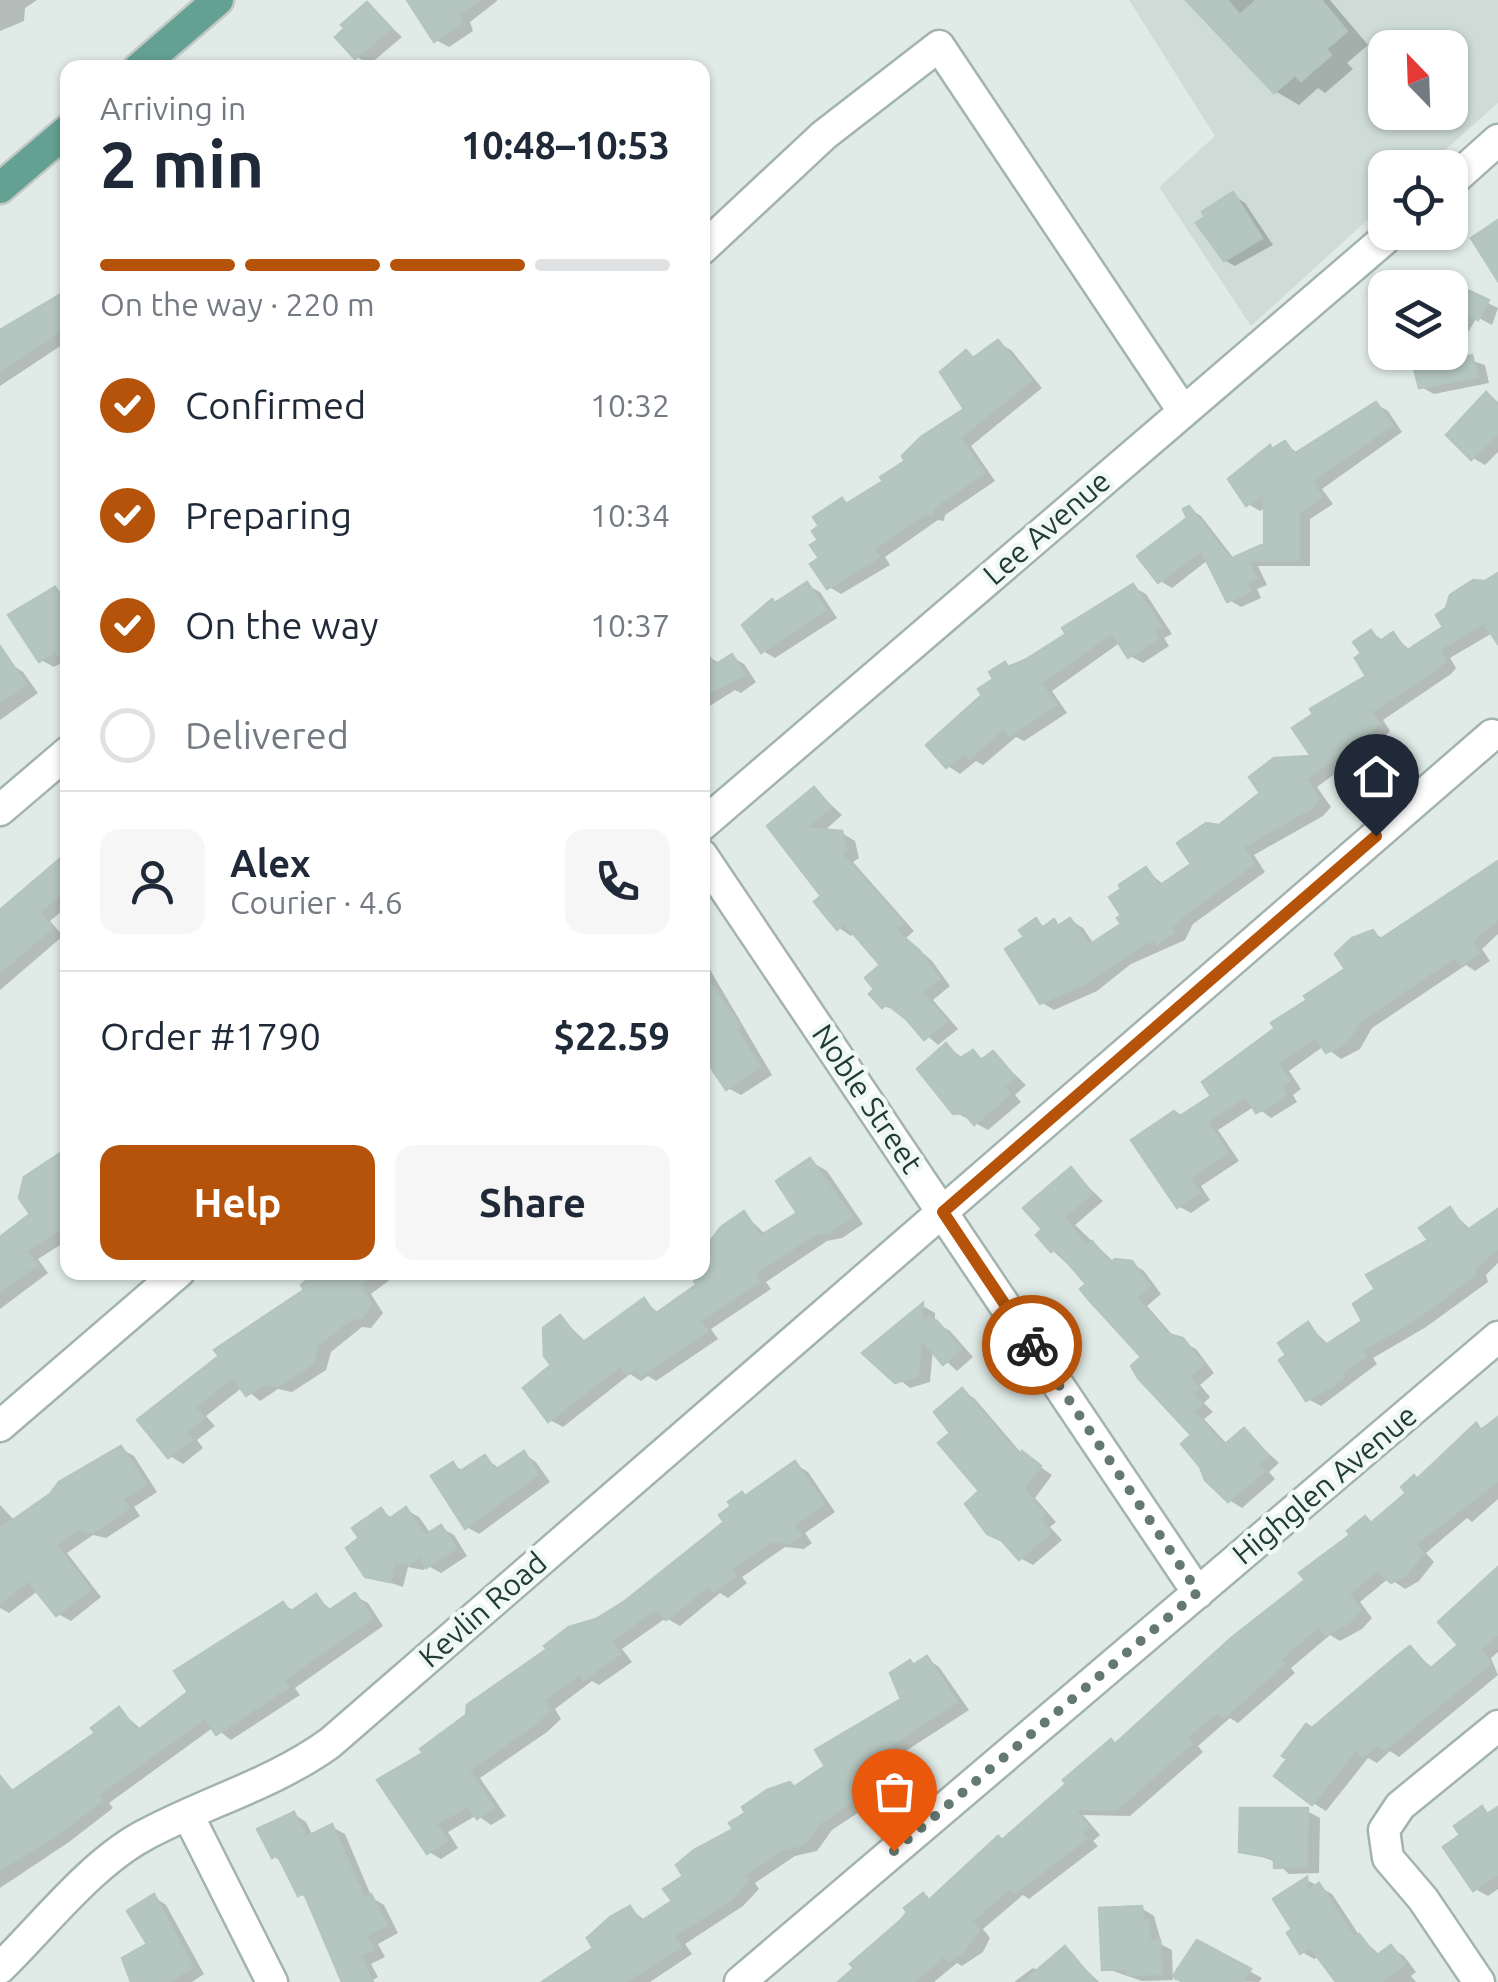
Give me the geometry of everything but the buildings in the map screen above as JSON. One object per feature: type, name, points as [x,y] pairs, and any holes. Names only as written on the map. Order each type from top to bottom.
[{"type":"main road","points":[[159,60],[218,0]]},
{"type":"main road","points":[[0,188],[60,137]]},
{"type":"street","points":[[710,242],[824,135],[939,46],[1183,410]]},
{"type":"street","points":[[1468,167],[1498,140]]},
{"type":"street","name":"Lee Avenue","points":[[710,817],[1372,250]]},
{"type":"street","name":"Kevlin Road","points":[[0,1968],[110,1857],[188,1814],[296,1768],[330,1743],[1492,735]]},
{"type":"street","points":[[0,810],[60,759]]},
{"type":"street","name":"Noble Street","points":[[710,867],[1198,1592]]},
{"type":"street","points":[[0,1426],[170,1280]]},
{"type":"street","name":"Highglen Avenue","points":[[740,1982],[1498,1337]]},
{"type":"street","points":[[1479,1982],[1423,1899],[1388,1858],[1384,1830],[1400,1806],[1498,1726]]},
{"type":"street","points":[[188,1814],[272,1982]]},
{"type":"shaded area","points":[[1129,0],[1498,0],[1498,103],[1468,130],[1468,30],[1368,30],[1368,130],[1468,130],[1445,150],[1368,150],[1368,219],[1251,326],[1159,187],[1215,136]]},
{"type":"way so far","points":[[894,1851],[1198,1592],[1032,1345]]},
{"type":"route","points":[[1032,1345],[943,1212],[1376,836]]}]
